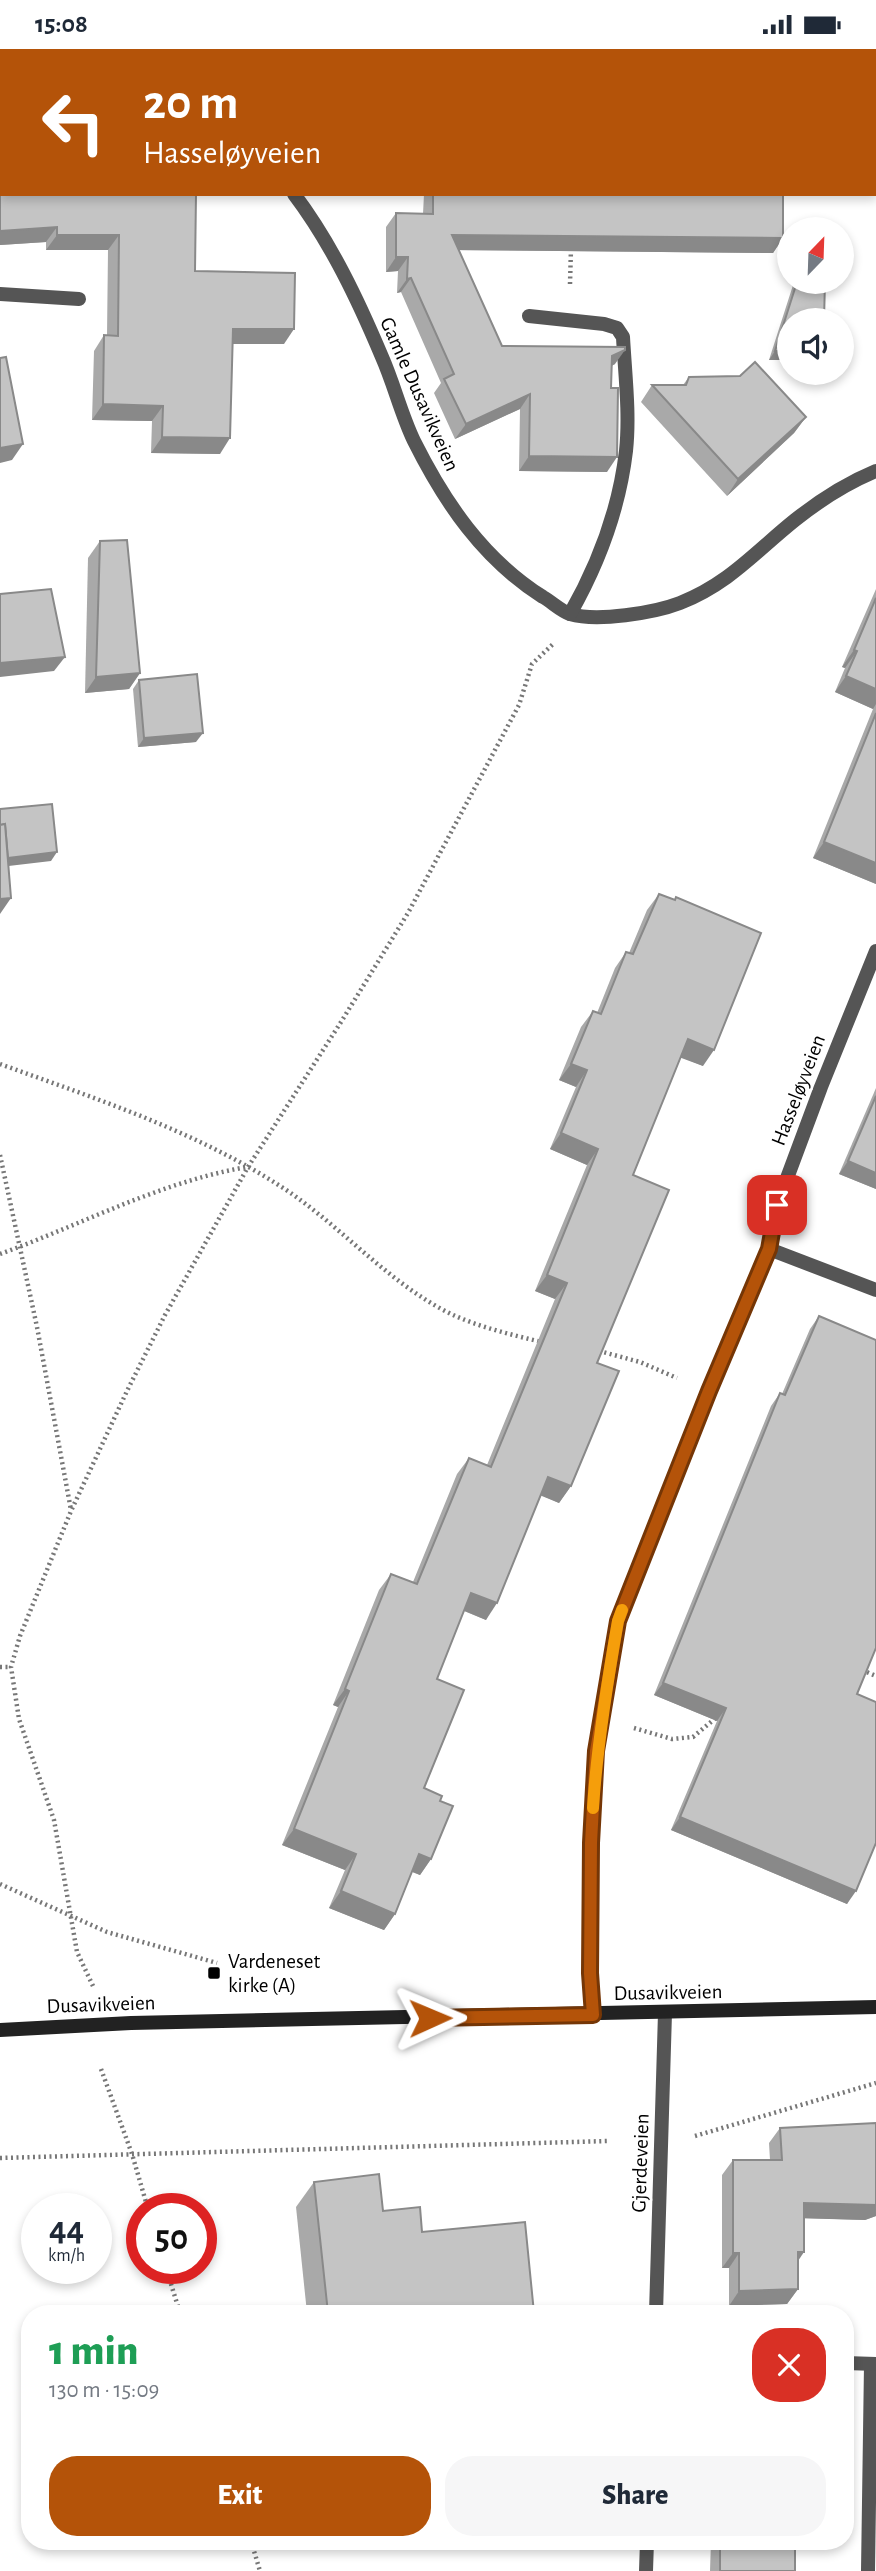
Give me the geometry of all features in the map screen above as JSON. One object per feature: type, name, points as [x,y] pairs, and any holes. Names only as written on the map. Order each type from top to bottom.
[{"type":"main road","name":"Dusavikveien","points":[[0,2030],[131,2023],[876,2007]]},
{"type":"street","name":"Gamle Dusavikveien","points":[[295,196],[347,281],[383,358],[412,438],[443,496],[493,559],[570,614],[599,617],[640,614],[679,603],[726,580],[794,520],[831,494],[876,471]]},
{"type":"street","points":[[0,294],[79,299]]},
{"type":"street","points":[[529,316],[604,324],[617,328],[623,337],[626,449],[618,501],[603,549],[570,614]]},
{"type":"street","name":"Hasseløyveien","points":[[593,2015],[590,1973],[591,1843],[596,1751],[618,1621],[709,1391],[769,1249],[777,1205],[876,951]]},
{"type":"street","points":[[769,1249],[876,1290]]},
{"type":"street","name":"Gjerdeveien","points":[[656,2305],[665,2013]]},
{"type":"street","points":[[854,2363],[874,2364],[869,2571]]},
{"type":"street","points":[[646,2571],[647,2550]]},
{"type":"path","points":[[570,320],[571,246]]},
{"type":"path","points":[[93,1986],[77,1952],[54,1820],[19,1719],[11,1667],[20,1636],[71,1511],[165,1315],[248,1167],[408,913],[519,705],[532,664],[551,647],[570,614]]},
{"type":"path","points":[[0,1064],[164,1126],[248,1167],[308,1205],[407,1286],[451,1314],[494,1329],[553,1344]]},
{"type":"path","points":[[0,1155],[71,1511]]},
{"type":"path","points":[[0,1254],[174,1184],[209,1173],[248,1167]]},
{"type":"path","points":[[594,1350],[640,1362],[709,1391]]},
{"type":"path","points":[[852,1666],[876,1676]]},
{"type":"path","points":[[0,1667],[11,1667]]},
{"type":"path","points":[[602,1714],[642,1731],[672,1739],[693,1737],[723,1712]]},
{"type":"path","points":[[0,1884],[107,1932],[217,1962]]},
{"type":"path","points":[[101,2069],[143,2193]]},
{"type":"path","points":[[686,2139],[876,2083]]},
{"type":"path","points":[[0,2158],[609,2141]]},
{"type":"path","points":[[171,2284],[178,2305]]},
{"type":"path","points":[[254,2550],[260,2571]]},
{"type":"building","points":[[0,196],[196,196],[195,271],[295,273],[294,329],[233,329],[230,438],[162,437],[163,406],[103,404],[104,335],[118,336],[119,235],[57,235],[57,227],[0,231]]},
{"type":"building","points":[[433,196],[783,196],[783,217],[777,217],[777,238],[452,235],[502,346],[625,347],[625,350],[612,356],[611,388],[618,388],[617,457],[529,456],[530,394],[466,424],[444,379],[454,374],[411,278],[407,279],[408,257],[396,257],[396,213],[433,214]]},
{"type":"building","points":[[793,294],[825,294],[824,308],[789,308]]},
{"type":"building","points":[[6,357],[23,444],[0,448],[0,358]]},
{"type":"building","points":[[755,362],[806,417],[738,479],[652,385],[686,385],[689,377],[740,376]]},
{"type":"building","points":[[127,540],[140,673],[96,677],[100,541]]},
{"type":"building","points":[[51,589],[65,657],[0,663],[0,594]]},
{"type":"building","points":[[876,598],[876,689],[846,676]]},
{"type":"building","points":[[197,674],[203,733],[144,738],[139,680]]},
{"type":"building","points":[[876,713],[876,863],[824,842]]},
{"type":"building","points":[[52,804],[57,852],[8,858],[5,824],[0,825],[0,809]]},
{"type":"building","points":[[5,824],[11,898],[0,899],[0,825]]},
{"type":"building","points":[[659,894],[675,900],[676,897],[761,933],[714,1050],[688,1039],[633,1175],[669,1190],[597,1363],[619,1371],[571,1486],[548,1477],[497,1603],[471,1593],[437,1679],[464,1690],[424,1788],[442,1796],[440,1801],[453,1806],[431,1859],[419,1854],[395,1914],[341,1891],[356,1854],[294,1829],[349,1691],[345,1689],[391,1574],[417,1584],[469,1458],[491,1467],[567,1283],[547,1275],[598,1149],[561,1133],[587,1070],[571,1064],[593,1011],[601,1014],[626,952],[633,954]]},
{"type":"building","points":[[876,1096],[876,1173],[848,1161]]},
{"type":"building","points":[[819,1316],[876,1340],[876,1648],[857,1694],[876,1702],[876,1843],[856,1891],[680,1817],[726,1708],[663,1683],[780,1393],[785,1395]]},
{"type":"building","points":[[876,2123],[876,2205],[804,2203],[804,2252],[798,2252],[798,2289],[739,2291],[739,2253],[733,2253],[733,2160],[782,2160],[780,2128]]},
{"type":"building","points":[[379,2174],[383,2211],[420,2207],[422,2232],[525,2222],[533,2305],[327,2305],[314,2182]]},
{"type":"building","points":[[720,2550],[795,2550],[795,2571],[720,2571]]},
{"type":"slow traffic","points":[[593,1808],[596,1751],[622,1610]]},
{"type":"place","name":"Vardeneset kirke (A)","points":[[214,1973]]},
{"type":"route","points":[[430,2018],[593,2015],[590,1973],[591,1843],[596,1751],[618,1621],[709,1391],[769,1249],[777,1205]]}]
